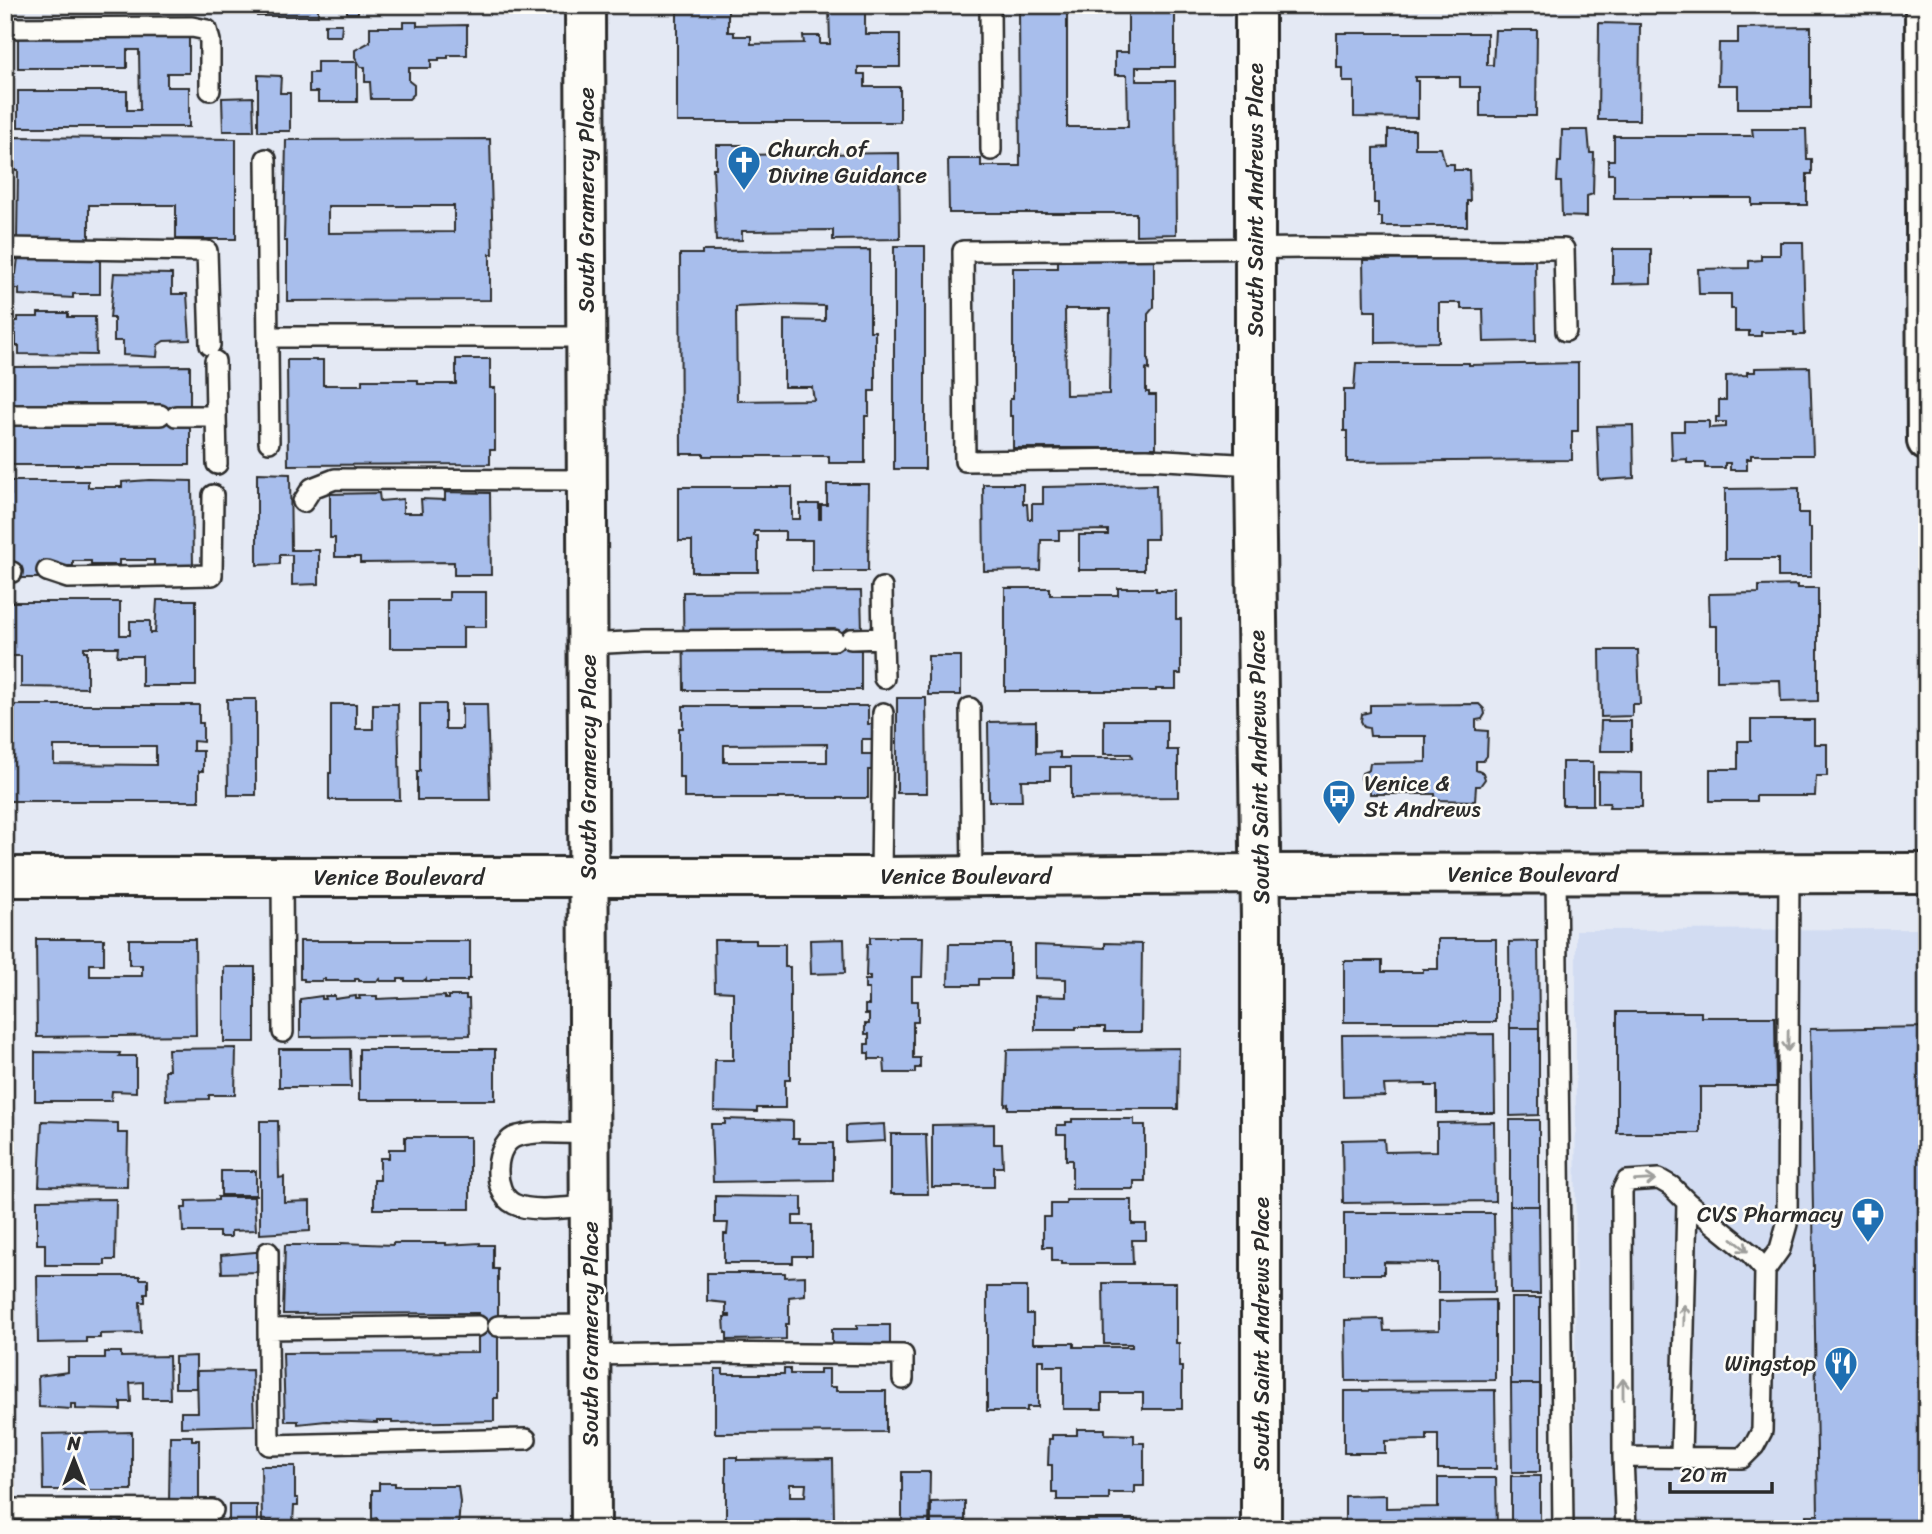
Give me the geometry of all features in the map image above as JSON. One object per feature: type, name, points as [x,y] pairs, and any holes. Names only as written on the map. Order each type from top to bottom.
[{"type":"street","name":"South Gramercy Place","points":[[585,5],[591,1529]]},
{"type":"street","name":"South Saint Andrews Place","points":[[1255,5],[1261,1529]]},
{"type":"street","points":[[1925,5],[1927,441]]},
{"type":"street","name":"Venice Boulevard","points":[[5,877],[1927,873]]},
{"type":"lane","points":[[990,5],[991,150]]},
{"type":"lane","points":[[5,28],[192,27],[207,30],[210,41],[210,90]]},
{"type":"lane","points":[[266,159],[270,442]]},
{"type":"lane","points":[[5,248],[207,251],[217,464]]},
{"type":"lane","points":[[1255,465],[1147,459],[965,461],[963,251],[1564,249],[1566,331]]},
{"type":"lane","points":[[268,337],[586,337]]},
{"type":"lane","points":[[5,415],[215,416]]},
{"type":"lane","points":[[303,502],[312,488],[335,479],[587,480]]},
{"type":"lane","points":[[47,571],[68,578],[212,575],[213,495]]},
{"type":"lane","points":[[882,588],[884,677]]},
{"type":"lane","points":[[587,644],[883,638]]},
{"type":"lane","points":[[970,708],[972,876]]},
{"type":"lane","points":[[881,877],[883,713]]},
{"type":"lane","points":[[1623,1457],[1742,1458],[1754,1446],[1762,1432],[1765,1270],[1780,1249],[1787,1224],[1789,872]]},
{"type":"lane","points":[[1556,874],[1563,1529]]},
{"type":"lane","points":[[282,877],[283,1032]]},
{"type":"lane","points":[[589,1134],[515,1136],[503,1148],[498,1169],[500,1190],[513,1204],[532,1208],[590,1206]]},
{"type":"lane","points":[[1626,1529],[1623,1457],[1622,1191],[1627,1181],[1659,1179],[1671,1186],[1751,1254],[1765,1270]]},
{"type":"lane","points":[[1681,1457],[1687,1202]]},
{"type":"lane","points":[[268,1252],[268,1445],[526,1439]]},
{"type":"lane","points":[[268,1329],[488,1326],[710,1353],[903,1355],[903,1380]]},
{"type":"lane","points":[[5,1509],[213,1510]]},
{"type":"shaded area","points":[[1927,929],[1927,1529],[1575,1529],[1576,930]]},
{"type":"building","points":[[257,5],[318,5],[318,16],[257,16]]},
{"type":"building","points":[[347,5],[407,5],[407,10],[358,9],[358,13],[347,13]]},
{"type":"building","points":[[433,5],[470,5],[470,12],[433,12]]},
{"type":"building","points":[[677,5],[728,5],[728,32],[734,32],[734,36],[751,36],[751,44],[804,43],[803,36],[820,36],[820,44],[830,44],[829,5],[865,5],[865,34],[900,34],[900,67],[858,67],[858,74],[865,74],[865,87],[900,87],[900,122],[677,122]]},
{"type":"building","points":[[1019,5],[1067,5],[1067,127],[1128,127],[1127,75],[1115,75],[1115,52],[1128,52],[1128,5],[1175,5],[1175,67],[1136,67],[1136,81],[1175,81],[1176,234],[1136,235],[1136,213],[949,213],[948,159],[981,159],[981,166],[1020,166]]},
{"type":"building","points":[[403,22],[417,22],[417,26],[467,25],[467,55],[448,55],[448,58],[431,60],[431,68],[409,68],[409,81],[414,85],[414,94],[409,99],[371,99],[370,82],[365,82],[365,67],[361,67],[355,57],[355,50],[370,42],[370,27],[403,27]]},
{"type":"building","points":[[1599,23],[1640,24],[1639,120],[1598,120]]},
{"type":"building","points":[[325,24],[342,24],[341,36],[325,36]]},
{"type":"building","points":[[1811,27],[1811,108],[1738,108],[1738,85],[1718,85],[1719,43],[1738,43],[1738,28]]},
{"type":"building","points":[[1495,30],[1537,30],[1536,116],[1480,116],[1480,87],[1460,87],[1460,77],[1415,77],[1415,81],[1418,81],[1418,118],[1354,117],[1354,82],[1343,82],[1343,68],[1337,68],[1337,33],[1487,33],[1487,65],[1493,65]]},
{"type":"building","points":[[18,33],[189,33],[189,73],[167,73],[167,87],[189,87],[189,127],[18,127],[18,91],[127,91],[127,110],[140,110],[139,50],[127,50],[127,68],[18,68]]},
{"type":"building","points":[[317,62],[357,62],[357,102],[318,102],[318,92],[309,92],[309,73],[317,73]]},
{"type":"building","points":[[258,75],[281,76],[280,93],[290,93],[290,131],[258,131]]},
{"type":"building","points":[[253,97],[254,131],[223,131],[222,98]]},
{"type":"building","points":[[1752,129],[1806,129],[1807,159],[1812,159],[1812,174],[1807,174],[1807,205],[1752,205],[1752,198],[1614,198],[1614,174],[1608,174],[1608,160],[1614,160],[1614,136],[1753,136]]},
{"type":"building","points":[[1388,130],[1415,130],[1415,148],[1441,148],[1445,164],[1454,164],[1454,170],[1469,170],[1470,201],[1467,201],[1467,226],[1382,226],[1382,217],[1378,217],[1378,203],[1374,203],[1374,148],[1388,147]]},
{"type":"building","points":[[1562,130],[1588,130],[1590,153],[1594,153],[1593,194],[1587,196],[1587,217],[1562,216],[1561,182],[1557,182]]},
{"type":"building","points":[[10,137],[236,139],[236,239],[176,239],[176,205],[89,205],[89,239],[17,238],[18,170],[10,170]]},
{"type":"building","points":[[490,139],[493,254],[490,254],[490,300],[287,301],[287,241],[284,241],[286,140]],"holes":[[[328,206],[454,206],[454,232],[328,233]]]},
{"type":"building","points":[[716,145],[742,145],[742,155],[899,153],[900,239],[833,240],[833,230],[742,231],[742,240],[716,241],[713,168],[716,168]]},
{"type":"building","points":[[1780,242],[1803,242],[1805,335],[1794,335],[1794,332],[1761,332],[1761,336],[1749,336],[1749,331],[1735,331],[1735,309],[1731,309],[1731,294],[1699,294],[1698,269],[1749,268],[1749,261],[1761,260],[1761,255],[1780,255]]},
{"type":"building","points":[[894,246],[925,246],[925,469],[894,469]]},
{"type":"building","points":[[1613,249],[1651,249],[1651,283],[1613,284]]},
{"type":"building","points":[[870,250],[870,331],[875,331],[875,391],[869,391],[869,416],[865,416],[865,463],[829,463],[829,456],[681,454],[680,254],[702,254],[702,251]],"holes":[[[825,306],[825,321],[784,320],[784,387],[812,387],[814,400],[737,401],[736,307]]]},
{"type":"building","points":[[1058,256],[1154,256],[1154,307],[1148,314],[1149,370],[1146,369],[1146,392],[1156,395],[1156,448],[1013,448],[1010,399],[1013,399],[1013,268],[1058,268]],"holes":[[[1065,309],[1110,309],[1109,394],[1066,395]]]},
{"type":"building","points":[[18,258],[100,258],[100,294],[73,294],[73,298],[19,295],[19,289],[11,289],[11,274],[16,274]]},
{"type":"building","points":[[1535,258],[1536,341],[1484,342],[1483,309],[1461,309],[1461,303],[1439,303],[1439,342],[1376,343],[1376,311],[1364,311],[1363,260]]},
{"type":"building","points":[[114,273],[172,274],[172,294],[187,294],[190,340],[164,341],[158,345],[157,357],[123,355],[123,341],[114,341],[114,318],[110,318]]},
{"type":"building","points":[[38,313],[68,313],[68,317],[95,317],[96,355],[19,354],[16,334],[11,334],[11,321],[18,321],[18,317],[38,317]]},
{"type":"building","points":[[456,359],[490,359],[490,388],[495,388],[495,450],[490,450],[490,464],[288,465],[287,360],[323,360],[323,385],[362,385],[362,380],[418,380],[418,384],[456,384]]},
{"type":"building","points":[[1356,363],[1578,363],[1578,431],[1572,431],[1572,460],[1347,462],[1344,390],[1354,390]]},
{"type":"building","points":[[190,366],[190,465],[12,465],[11,367]]},
{"type":"building","points":[[1810,367],[1813,455],[1751,455],[1751,459],[1747,459],[1747,470],[1730,470],[1730,463],[1725,463],[1725,468],[1705,468],[1705,463],[1687,463],[1687,459],[1672,460],[1671,431],[1684,431],[1684,421],[1709,421],[1709,428],[1726,427],[1726,422],[1716,422],[1716,417],[1719,417],[1719,400],[1726,400],[1726,376],[1747,375],[1747,372],[1755,372],[1755,368]]},
{"type":"building","points":[[1633,425],[1634,478],[1601,480],[1597,426]]},
{"type":"building","points":[[257,473],[290,474],[291,550],[319,550],[319,584],[292,585],[292,555],[280,555],[280,564],[257,565]]},
{"type":"building","points":[[11,481],[88,481],[88,487],[122,487],[122,482],[192,481],[193,571],[154,573],[154,560],[119,560],[119,565],[91,565],[91,561],[73,561],[73,566],[47,566],[47,578],[12,578],[13,515],[8,515]]},
{"type":"building","points":[[827,484],[869,484],[868,571],[812,571],[812,540],[785,540],[785,531],[754,531],[754,536],[758,536],[758,572],[692,572],[692,541],[679,541],[679,487],[792,487],[792,519],[800,519],[800,504],[819,504],[821,519],[821,505],[827,505]]},
{"type":"building","points":[[983,484],[1023,484],[1023,504],[1027,504],[1028,519],[1032,519],[1032,504],[1043,504],[1043,487],[1156,485],[1157,539],[1144,539],[1144,570],[1079,570],[1079,535],[1108,535],[1108,530],[1059,531],[1059,540],[1041,540],[1040,570],[984,571]]},
{"type":"building","points":[[1799,488],[1799,513],[1808,513],[1808,528],[1811,528],[1811,577],[1778,577],[1778,559],[1725,559],[1725,489]]},
{"type":"building","points":[[445,492],[490,493],[491,575],[454,575],[454,562],[360,563],[360,557],[335,557],[335,538],[330,538],[330,494],[379,493],[380,501],[403,499],[403,513],[422,513],[421,499],[445,500]]},
{"type":"building","points":[[1797,585],[1797,588],[1818,588],[1818,701],[1781,702],[1780,680],[1717,681],[1717,626],[1710,626],[1709,594],[1759,593],[1759,586]]},
{"type":"building","points":[[1005,588],[1050,588],[1050,595],[1118,595],[1118,588],[1176,591],[1176,619],[1181,619],[1181,674],[1176,674],[1176,689],[1005,691]]},
{"type":"building","points":[[861,591],[862,631],[851,631],[851,650],[861,650],[861,690],[684,690],[683,592]]},
{"type":"building","points":[[449,592],[486,592],[486,627],[463,627],[463,648],[390,648],[390,600],[449,600]]},
{"type":"building","points":[[157,600],[196,600],[196,686],[142,686],[142,656],[117,656],[118,647],[84,647],[84,651],[87,651],[87,688],[21,687],[21,656],[8,656],[9,602],[120,602],[120,635],[130,635],[130,621],[150,621],[150,633],[155,633]]},
{"type":"building","points":[[1600,650],[1638,650],[1640,704],[1632,704],[1632,716],[1601,717]]},
{"type":"building","points":[[928,656],[961,656],[961,695],[928,695]]},
{"type":"building","points":[[897,698],[926,698],[927,793],[897,793]]},
{"type":"building","points":[[227,699],[256,699],[256,795],[228,795]]},
{"type":"building","points":[[331,704],[356,704],[356,729],[373,729],[373,704],[398,704],[400,800],[329,800]]},
{"type":"building","points":[[420,704],[445,704],[445,729],[462,729],[462,704],[487,704],[490,800],[417,800]]},
{"type":"building","points":[[1479,704],[1485,714],[1482,719],[1476,720],[1476,730],[1488,731],[1487,756],[1483,761],[1476,761],[1476,770],[1483,773],[1485,779],[1480,786],[1476,786],[1475,801],[1435,800],[1435,794],[1370,794],[1370,787],[1364,785],[1361,778],[1362,773],[1369,770],[1370,763],[1426,762],[1426,736],[1370,736],[1369,728],[1364,727],[1361,721],[1362,714],[1370,712],[1370,705]]},
{"type":"building","points":[[8,705],[199,705],[203,742],[193,741],[193,751],[203,751],[203,771],[199,771],[199,801],[8,801]],"holes":[[[54,746],[156,746],[156,765],[54,764]]]},
{"type":"building","points":[[683,706],[868,706],[868,724],[872,724],[872,739],[862,739],[862,754],[872,754],[872,770],[868,770],[868,798],[684,798],[684,777],[679,777],[679,728],[683,728]],"holes":[[[827,744],[827,762],[724,762],[724,745]]]},
{"type":"building","points":[[1104,720],[1167,720],[1167,750],[1178,750],[1178,797],[1071,798],[1071,767],[1050,767],[1050,780],[1021,780],[1022,801],[989,801],[988,722],[1036,721],[1036,753],[1060,752],[1060,758],[1132,758],[1131,754],[1104,754]]},
{"type":"building","points":[[1751,720],[1814,720],[1814,744],[1827,744],[1827,776],[1816,776],[1815,796],[1756,796],[1756,801],[1710,801],[1710,769],[1738,769],[1738,741],[1751,741]]},
{"type":"building","points":[[1601,721],[1631,721],[1631,751],[1600,751]]},
{"type":"building","points":[[1562,762],[1593,762],[1593,805],[1562,805]]},
{"type":"building","points":[[1598,772],[1642,773],[1642,807],[1609,807],[1610,803],[1598,803]]},
{"type":"building","points":[[870,937],[923,937],[922,977],[912,977],[912,1001],[918,1001],[918,1022],[913,1022],[913,1058],[920,1058],[920,1068],[915,1068],[915,1073],[885,1073],[884,1059],[869,1059],[869,1053],[865,1053],[865,1044],[869,1044],[865,1024],[869,1024],[869,1014],[865,1014],[865,1005],[869,1005],[869,989],[865,989],[865,980],[870,980],[870,976],[866,976],[867,944],[870,944]]},
{"type":"building","points":[[36,939],[104,939],[104,964],[90,964],[90,976],[142,976],[142,965],[129,965],[129,939],[195,939],[196,1035],[37,1037]]},
{"type":"building","points":[[844,939],[845,973],[811,974],[810,940]]},
{"type":"building","points":[[1438,939],[1496,939],[1496,1022],[1344,1022],[1344,961],[1382,961],[1382,972],[1423,972],[1423,969],[1438,969]]},
{"type":"building","points":[[714,940],[756,940],[756,944],[785,944],[785,967],[790,967],[790,1080],[785,1080],[785,1108],[757,1108],[757,1112],[714,1111],[715,1060],[733,1060],[733,992],[715,991]]},
{"type":"building","points":[[300,941],[470,941],[470,979],[304,981],[300,979]]},
{"type":"building","points":[[1538,941],[1539,1028],[1510,1028],[1509,942]]},
{"type":"building","points":[[1105,943],[1142,944],[1141,1032],[1105,1032],[1105,1027],[1035,1030],[1035,996],[1066,997],[1066,979],[1035,978],[1035,945],[1105,948]]},
{"type":"building","points":[[949,944],[1010,944],[1010,979],[979,979],[979,985],[948,985]]},
{"type":"building","points":[[224,967],[255,967],[255,1042],[224,1042]]},
{"type":"building","points":[[322,996],[322,999],[326,999],[325,996],[335,996],[335,999],[356,996],[356,999],[360,999],[359,996],[377,996],[377,999],[445,996],[445,999],[448,999],[448,996],[466,996],[466,999],[469,999],[470,1035],[300,1037],[300,999]]},
{"type":"building","points":[[1617,1012],[1701,1012],[1701,1017],[1775,1017],[1776,1087],[1700,1087],[1700,1133],[1617,1133]]},
{"type":"building","points":[[1927,1027],[1927,1529],[1806,1529],[1806,1515],[1818,1515],[1810,1029]]},
{"type":"building","points":[[1510,1028],[1539,1028],[1539,1115],[1510,1116]]},
{"type":"building","points":[[1494,1034],[1495,1113],[1437,1113],[1437,1086],[1426,1084],[1384,1085],[1385,1096],[1343,1097],[1342,1035]]},
{"type":"building","points":[[236,1048],[235,1095],[209,1095],[209,1099],[166,1100],[165,1070],[169,1070],[168,1049]]},
{"type":"building","points":[[1179,1048],[1178,1109],[1008,1109],[1008,1104],[1005,1105],[1007,1050]]},
{"type":"building","points":[[279,1049],[350,1049],[351,1087],[279,1087]]},
{"type":"building","points":[[359,1049],[495,1049],[495,1100],[359,1100]]},
{"type":"building","points":[[35,1052],[120,1053],[119,1056],[136,1056],[136,1092],[112,1091],[111,1101],[35,1101]]},
{"type":"building","points":[[725,1119],[793,1121],[793,1138],[799,1138],[799,1143],[833,1143],[833,1180],[713,1182],[711,1124],[725,1124]]},
{"type":"building","points":[[1072,1119],[1134,1119],[1134,1125],[1145,1125],[1145,1181],[1134,1181],[1134,1189],[1072,1189],[1072,1160],[1066,1160],[1066,1134],[1057,1134],[1057,1125],[1066,1125],[1066,1122],[1072,1122]]},
{"type":"building","points":[[1510,1120],[1539,1120],[1539,1206],[1510,1206]]},
{"type":"building","points":[[42,1121],[118,1123],[118,1133],[128,1133],[127,1187],[39,1186]]},
{"type":"building","points":[[260,1121],[278,1121],[279,1178],[284,1177],[284,1202],[310,1201],[310,1231],[260,1234]]},
{"type":"building","points":[[1494,1122],[1495,1201],[1343,1203],[1342,1140],[1384,1139],[1385,1152],[1437,1151],[1437,1123]]},
{"type":"building","points":[[884,1124],[885,1141],[846,1143],[846,1126]]},
{"type":"building","points":[[994,1124],[994,1144],[1002,1144],[1003,1167],[994,1167],[994,1187],[932,1187],[932,1125]]},
{"type":"building","points":[[891,1134],[926,1134],[928,1194],[891,1194]]},
{"type":"building","points":[[405,1137],[470,1137],[470,1209],[374,1209],[374,1180],[380,1180],[380,1158],[389,1158],[389,1149],[405,1149]]},
{"type":"building","points":[[221,1171],[256,1171],[256,1195],[221,1195]]},
{"type":"building","points":[[715,1196],[802,1197],[802,1216],[793,1216],[793,1225],[812,1225],[812,1256],[793,1256],[793,1263],[724,1263],[724,1234],[727,1234],[728,1223],[715,1223]]},
{"type":"building","points":[[218,1197],[254,1197],[256,1230],[231,1231],[231,1237],[219,1237],[219,1232],[183,1232],[182,1208],[186,1208],[186,1201],[218,1200]]},
{"type":"building","points":[[116,1199],[115,1260],[105,1260],[105,1265],[45,1265],[45,1244],[37,1244],[37,1200]]},
{"type":"building","points":[[1066,1200],[1132,1200],[1132,1224],[1146,1224],[1146,1240],[1132,1240],[1133,1264],[1061,1264],[1061,1261],[1052,1261],[1052,1247],[1043,1247],[1043,1217],[1051,1217],[1051,1204],[1066,1204]]},
{"type":"building","points":[[1510,1206],[1539,1206],[1540,1294],[1511,1294]]},
{"type":"building","points":[[1344,1213],[1494,1213],[1495,1292],[1438,1292],[1438,1263],[1384,1262],[1384,1274],[1344,1274]]},
{"type":"building","points":[[285,1245],[493,1245],[493,1269],[498,1269],[498,1398],[494,1398],[494,1421],[326,1421],[298,1424],[298,1421],[285,1421],[283,1353],[478,1352],[478,1313],[283,1314]]},
{"type":"building","points":[[259,1252],[259,1272],[222,1273],[221,1255]]},
{"type":"building","points":[[707,1273],[785,1273],[785,1277],[805,1276],[805,1295],[789,1297],[786,1339],[727,1340],[724,1317],[730,1315],[726,1315],[726,1303],[707,1301]]},
{"type":"building","points":[[37,1276],[140,1276],[140,1279],[148,1279],[148,1294],[145,1294],[145,1302],[140,1302],[141,1333],[100,1334],[100,1338],[86,1338],[86,1342],[38,1343]]},
{"type":"building","points":[[1103,1283],[1176,1283],[1176,1343],[1179,1343],[1179,1367],[1182,1367],[1182,1409],[1143,1409],[1143,1393],[1102,1393],[1102,1409],[1063,1409],[1063,1366],[1044,1366],[1044,1360],[1038,1360],[1038,1407],[1027,1407],[1027,1411],[987,1411],[987,1287],[1027,1287],[1027,1314],[1033,1314],[1033,1343],[1074,1343],[1074,1347],[1132,1347],[1132,1344],[1104,1344]]},
{"type":"building","points":[[1511,1298],[1540,1298],[1540,1384],[1511,1384]]},
{"type":"building","points":[[1495,1300],[1495,1380],[1346,1381],[1345,1320],[1383,1319],[1384,1331],[1439,1330],[1439,1301]]},
{"type":"building","points":[[857,1325],[890,1325],[890,1347],[832,1346],[832,1329],[857,1329]]},
{"type":"building","points":[[105,1352],[121,1352],[121,1357],[169,1356],[170,1399],[143,1399],[143,1382],[130,1383],[131,1402],[121,1402],[121,1410],[76,1409],[76,1404],[71,1404],[71,1409],[39,1407],[38,1376],[68,1372],[68,1358],[105,1358]]},
{"type":"building","points":[[196,1356],[196,1388],[175,1388],[175,1357]]},
{"type":"building","points":[[715,1369],[723,1369],[723,1374],[784,1374],[784,1369],[790,1369],[790,1374],[820,1374],[820,1369],[829,1369],[829,1387],[836,1387],[836,1391],[886,1391],[886,1432],[715,1433]]},
{"type":"building","points":[[252,1370],[254,1425],[181,1427],[181,1412],[198,1412],[197,1371]]},
{"type":"building","points":[[1511,1384],[1540,1384],[1540,1472],[1512,1472]]},
{"type":"building","points":[[1495,1390],[1496,1469],[1438,1469],[1438,1434],[1427,1434],[1427,1440],[1385,1441],[1385,1453],[1344,1453],[1344,1391]]},
{"type":"building","points":[[1077,1429],[1105,1429],[1105,1434],[1134,1435],[1134,1443],[1144,1443],[1144,1486],[1135,1486],[1135,1493],[1109,1493],[1109,1500],[1057,1500],[1057,1493],[1052,1493],[1052,1465],[1048,1465],[1049,1439],[1052,1439],[1052,1435],[1077,1435]]},
{"type":"building","points":[[132,1432],[132,1490],[43,1490],[42,1434]]},
{"type":"building","points":[[170,1436],[192,1436],[192,1440],[199,1440],[199,1503],[169,1503]]},
{"type":"building","points":[[726,1457],[737,1457],[737,1460],[833,1459],[834,1521],[736,1521],[736,1524],[726,1524]],"holes":[[[790,1484],[806,1484],[805,1496],[790,1496]]]},
{"type":"building","points":[[261,1466],[295,1466],[295,1498],[298,1498],[298,1506],[294,1506],[293,1522],[262,1522]]},
{"type":"building","points":[[902,1472],[930,1472],[929,1529],[902,1529]]},
{"type":"building","points":[[1511,1476],[1540,1476],[1540,1529],[1511,1529]]},
{"type":"building","points":[[1438,1478],[1496,1478],[1497,1529],[1345,1529],[1345,1496],[1386,1495],[1386,1508],[1438,1507]]},
{"type":"building","points":[[379,1483],[395,1483],[395,1486],[458,1486],[458,1529],[380,1529],[377,1527],[377,1518],[372,1519],[372,1490],[379,1490]]},
{"type":"building","points":[[965,1501],[965,1529],[931,1529],[931,1502]]},
{"type":"building","points":[[229,1505],[257,1505],[257,1529],[229,1529]]},
{"type":"building","points":[[50,1513],[121,1518],[121,1529],[43,1529],[43,1521],[50,1521]]},
{"type":"building","points":[[1057,1519],[1135,1519],[1135,1529],[1057,1529]]},
{"type":"place","name":"Church of Divine Guidance","points":[[744,192]]},
{"type":"place","name":"Venice & St Andrews","points":[[1339,826]]},
{"type":"place","name":"CVS Pharmacy","points":[[1868,1244]]},
{"type":"place","name":"Wingstop","points":[[1841,1393]]}]
